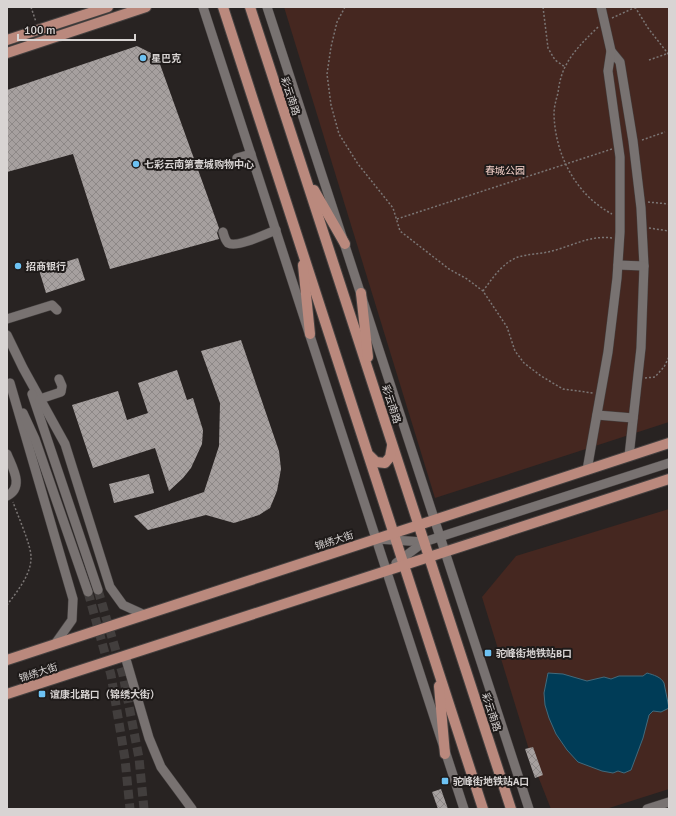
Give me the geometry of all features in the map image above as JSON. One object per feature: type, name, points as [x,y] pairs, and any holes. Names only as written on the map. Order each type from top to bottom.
[{"type":"main road","points":[[7,40],[108,7]]},
{"type":"main road","points":[[7,53],[146,7]]},
{"type":"main road","points":[[223,7],[484,809]]},
{"type":"main road","name":"彩云南路","points":[[250,7],[511,809]]},
{"type":"main road","points":[[303,170],[345,244]]},
{"type":"main road","points":[[300,245],[310,334]]},
{"type":"main road","points":[[360,293],[371,378]]},
{"type":"main road","name":"锦绣大街","points":[[7,660],[376,539],[395,537],[418,525],[669,443]]},
{"type":"main road","points":[[367,451],[373,461],[385,463],[390,457],[392,444]]},
{"type":"main road","name":"锦绣大街","points":[[7,694],[386,571],[403,562],[429,557],[669,479]]},
{"type":"main road","points":[[437,668],[445,754]]},
{"type":"main road","points":[[504,788],[516,809]]},
{"type":"street","points":[[204,7],[464,809]]},
{"type":"street","points":[[267,7],[529,809]]},
{"type":"street","points":[[587,470],[608,352],[618,266],[620,219],[620,157],[608,72],[611,51],[601,7]]},
{"type":"street","points":[[611,51],[620,62],[633,142],[640,200],[644,266],[641,348],[630,456]]},
{"type":"street","points":[[237,158],[251,154]]},
{"type":"street","points":[[223,232],[225,240],[230,244],[237,245],[276,230]]},
{"type":"street","points":[[618,266],[644,266]]},
{"type":"street","points":[[7,319],[52,305],[57,310]]},
{"type":"street","points":[[7,336],[65,444],[110,587],[123,605],[144,615]]},
{"type":"street","points":[[23,368],[45,429],[98,590]]},
{"type":"street","points":[[8,379],[73,599],[72,620],[55,644]]},
{"type":"street","points":[[8,379],[35,439],[88,592]]},
{"type":"street","points":[[40,399],[61,392],[62,386],[60,379]]},
{"type":"street","points":[[7,406],[11,401],[13,392]]},
{"type":"street","points":[[597,415],[633,418]]},
{"type":"street","points":[[7,454],[17,480],[16,488],[9,495]]},
{"type":"street","points":[[403,562],[424,542],[669,462]]},
{"type":"street","points":[[395,537],[424,542]]},
{"type":"street","points":[[125,656],[149,738],[161,767],[190,808]]},
{"type":"street","points":[[647,809],[669,802]]},
{"type":"path","points":[[31,7],[39,30]]},
{"type":"path","points":[[345,7],[337,22],[331,47],[327,74],[330,105],[339,134],[358,164],[393,208],[400,232],[449,269],[467,279],[483,292],[507,327],[515,351],[524,363],[541,376],[563,389],[601,393]]},
{"type":"path","points":[[543,7],[548,48],[555,60],[565,67]]},
{"type":"path","points":[[620,219],[599,208],[574,182],[559,149],[554,113],[560,78],[578,46],[604,21],[635,7],[648,28],[668,54],[649,60]]},
{"type":"path","points":[[633,142],[665,132]]},
{"type":"path","points":[[397,219],[618,147]]},
{"type":"path","points":[[640,200],[669,204]]},
{"type":"path","points":[[642,227],[669,231]]},
{"type":"path","points":[[483,292],[503,267],[518,257],[561,249],[573,243],[592,238],[619,238]]},
{"type":"path","points":[[638,380],[655,377],[664,367],[669,357]]},
{"type":"path","points":[[7,605],[24,581],[31,559],[30,549],[9,495]]},
{"type":"green space","name":"春城公园","points":[[284,7],[669,7],[669,422],[435,498]]},
{"type":"green space","points":[[669,509],[669,789],[606,809],[551,809],[534,766],[482,597],[516,556]]},
{"type":"water","points":[[548,673],[563,674],[587,681],[604,677],[611,679],[619,676],[643,676],[647,673],[657,676],[663,681],[669,708],[661,712],[653,711],[649,715],[643,738],[631,770],[624,773],[618,771],[613,773],[602,771],[578,762],[567,750],[556,734],[545,705],[544,693]]},
{"type":"building","name":"七彩云南第壹城购物中心","points":[[137,46],[157,56],[219,228],[217,233],[219,239],[110,269],[73,154],[7,172],[7,90]]},
{"type":"building","points":[[78,258],[85,280],[46,293],[39,270]]},
{"type":"building","points":[[241,340],[279,451],[281,469],[277,491],[270,508],[259,515],[234,523],[206,515],[148,530],[134,516],[204,492],[219,446],[220,403],[201,351]]},
{"type":"building","points":[[177,370],[187,400],[193,398],[203,430],[202,444],[191,468],[183,478],[169,491],[155,448],[93,468],[72,405],[118,391],[127,420],[148,413],[138,383]]},
{"type":"building","points":[[149,474],[154,493],[114,503],[109,484]]},
{"type":"building","points":[[533,747],[543,775],[535,778],[525,749]]},
{"type":"building","points":[[441,789],[448,809],[438,809],[432,792]]},
{"type":"tunnel","points":[[98,590],[123,675],[139,758],[144,809]]},
{"type":"tunnel","points":[[88,592],[111,675],[125,759],[130,809]]},
{"type":"place","name":"星巴克","points":[[143,58]]},
{"type":"place","name":"七彩云南第壹城购物中心","points":[[136,164]]},
{"type":"place","name":"招商银行","points":[[18,266]]},
{"type":"place","name":"驼峰街地铁站B口","points":[[488,653]]},
{"type":"place","name":"谊康北路口（锦绣大街）","points":[[42,694]]},
{"type":"place","name":"驼峰街地铁站A口","points":[[445,781]]}]
